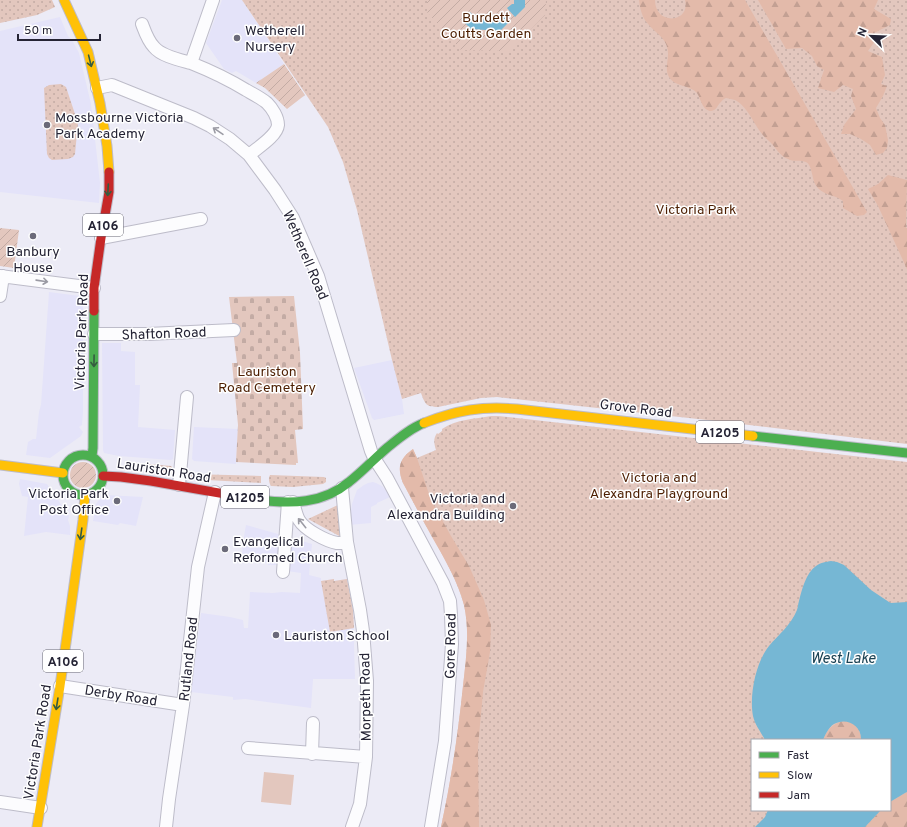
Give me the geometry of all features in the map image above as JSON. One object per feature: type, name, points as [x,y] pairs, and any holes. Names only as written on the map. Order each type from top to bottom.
[{"type":"main road","name":"Victoria Park Road","points":[[64,0],[87,48],[97,88],[107,146],[109,168],[109,192],[94,288],[92,456]]},
{"type":"main road","name":"Grove Road","points":[[374,458],[418,425],[457,412],[481,408],[498,408],[568,415],[907,453]]},
{"type":"main road","points":[[82,454],[92,456],[102,466],[102,483],[98,489],[91,493],[85,495],[78,494],[68,488],[64,482],[63,473],[69,460],[74,456],[82,454]]},
{"type":"main road","name":"Lauriston Road","points":[[103,476],[114,476],[179,485],[253,499],[290,502],[321,498],[332,494],[342,488],[374,458]]},
{"type":"main road","points":[[0,465],[63,473]]},
{"type":"main road","name":"Victoria Park Road","points":[[38,827],[60,686],[82,528],[85,495]]},
{"type":"street","points":[[191,63],[213,0]]},
{"type":"street","points":[[142,24],[151,43],[160,53],[217,73],[267,103],[274,112],[278,124],[271,137],[249,155]]},
{"type":"street","name":"Wetherell Road","points":[[97,88],[112,85],[194,118],[230,139],[249,155],[275,190],[293,218],[318,276],[374,458]]},
{"type":"street","points":[[101,238],[201,219]]},
{"type":"street","points":[[0,296],[1,276],[94,288]]},
{"type":"street","name":"Shafton Road","points":[[94,334],[148,334],[234,330]]},
{"type":"street","points":[[179,485],[187,397]]},
{"type":"street","name":"Gore Road","points":[[374,458],[387,478],[443,583],[450,601],[452,644],[445,741],[431,827]]},
{"type":"street","name":"Morpeth Road","points":[[342,488],[347,542],[363,631],[367,681],[366,758],[360,804],[352,827]]},
{"type":"street","name":"Rutland Road","points":[[166,827],[183,705],[198,567],[215,492]]},
{"type":"street","points":[[290,502],[299,521],[311,532],[334,543],[347,542]]},
{"type":"street","points":[[283,572],[290,502]]},
{"type":"street","name":"Derby Road","points":[[60,686],[183,705]]},
{"type":"street","points":[[312,723],[312,754]]},
{"type":"street","points":[[248,748],[366,758]]},
{"type":"street","points":[[0,802],[41,808]]},
{"type":"shaded area","name":"Wetherell Nursery","points":[[222,0],[242,0],[284,64],[256,83],[236,71],[232,73],[224,69],[206,43]]},
{"type":"shaded area","name":"Mossbourne Victoria Park Academy","points":[[60,17],[68,36],[79,53],[91,104],[100,183],[99,203],[0,192],[0,31]]},
{"type":"shaded area","points":[[49,292],[80,296],[83,309],[83,412],[82,425],[79,427],[83,432],[81,436],[50,458],[26,455],[28,442],[36,439],[41,405]]},
{"type":"shaded area","points":[[102,343],[121,343],[121,351],[135,352],[135,385],[140,385],[138,427],[175,430],[173,459],[119,456],[104,453]]},
{"type":"shaded area","points":[[392,360],[402,399],[404,414],[374,420],[354,368]]},
{"type":"shaded area","points":[[194,427],[238,429],[236,464],[194,461],[192,459]]},
{"type":"shaded area","points":[[20,479],[47,484],[69,516],[68,520],[70,535],[46,532],[24,536],[28,497],[22,496],[19,484]]},
{"type":"shaded area","points":[[373,482],[382,486],[390,497],[371,507],[371,523],[349,525],[352,504],[357,490],[368,483]]},
{"type":"shaded area","points":[[106,495],[143,497],[136,526],[93,521],[96,504]]},
{"type":"shaded area","points":[[246,525],[278,534],[280,538],[277,565],[268,565],[268,563],[259,562],[259,560],[242,559]]},
{"type":"shaded area","name":"Lauriston School","points":[[292,538],[312,544],[309,575],[321,578],[321,581],[347,579],[353,610],[355,679],[313,679],[311,708],[245,699],[233,700],[233,697],[191,692],[201,613],[243,620],[244,628],[248,628],[250,592],[300,593],[301,573],[287,571],[290,539]]},
{"type":"green space","points":[[0,0],[52,0],[55,7],[37,15],[0,23]]},
{"type":"green space","name":"Victoria Park","points":[[242,0],[907,0],[907,444],[497,397],[481,398],[438,407],[426,404],[421,393],[402,399],[357,210],[343,162],[328,127]]},
{"type":"green space","name":"Burdett Coutts Garden","points":[[427,0],[546,0],[545,15],[508,51],[461,50],[427,12]]},
{"type":"green space","points":[[639,0],[655,0],[657,8],[661,14],[672,18],[678,17],[683,13],[685,8],[685,0],[745,0],[867,212],[864,215],[857,216],[843,208],[843,201],[821,191],[815,184],[808,164],[804,161],[795,161],[785,158],[778,152],[763,135],[743,106],[735,100],[726,98],[716,109],[710,111],[705,108],[696,92],[673,82],[667,71],[668,51],[665,42],[643,16]]},
{"type":"green space","points":[[758,0],[878,0],[874,9],[891,19],[890,25],[874,33],[877,38],[868,51],[882,57],[885,75],[881,84],[887,86],[876,108],[885,125],[888,140],[887,148],[883,153],[876,155],[870,145],[861,139],[850,134],[841,134],[844,125],[856,109],[851,96],[853,89],[843,85],[834,92],[818,88],[824,70],[817,66],[812,56],[802,48],[786,49]]},
{"type":"green space","points":[[284,64],[305,95],[287,109],[265,88],[256,83]]},
{"type":"green space","points":[[61,84],[66,87],[78,123],[75,154],[73,157],[68,159],[52,160],[47,154],[44,88],[49,85]]},
{"type":"green space","points":[[888,175],[907,180],[907,269],[878,206],[868,189],[878,184]]},
{"type":"green space","points":[[0,228],[19,230],[14,268],[0,266]]},
{"type":"green space","name":"Lauriston Road Cemetery","points":[[294,296],[300,353],[303,429],[295,430],[298,463],[296,463],[296,465],[236,462],[238,425],[232,363],[237,363],[229,297]]},
{"type":"green space","name":"Victoria and Alexandra Playground","points":[[498,416],[907,462],[907,827],[441,827],[451,775],[461,704],[467,646],[466,615],[461,596],[447,563],[403,483],[400,473],[400,464],[405,456],[413,449],[417,458],[436,450],[434,441],[435,437],[437,433],[438,434],[442,431],[442,429],[459,421]]},
{"type":"green space","points":[[413,449],[431,500],[469,566],[484,600],[491,625],[490,652],[483,692],[478,747],[479,827],[441,827],[459,722],[466,656],[467,625],[464,605],[454,578],[401,478],[400,464],[405,456]]},
{"type":"green space","points":[[83,462],[92,466],[96,475],[92,484],[83,488],[74,484],[70,475],[74,466]]},
{"type":"green space","points":[[148,464],[171,466],[172,474],[147,471]]},
{"type":"green space","points":[[191,474],[261,476],[261,483],[190,479]]},
{"type":"green space","points":[[270,475],[324,477],[326,478],[326,482],[323,484],[293,487],[271,486],[269,480]]},
{"type":"green space","points":[[340,504],[341,537],[308,519]]},
{"type":"green space","points":[[334,579],[334,581],[347,579],[353,610],[354,628],[330,632],[321,581]]},
{"type":"green space","points":[[842,721],[849,721],[858,729],[861,739],[823,739],[826,733],[835,724]]},
{"type":"green space","points":[[264,772],[294,775],[291,805],[261,802]]},
{"type":"green space","points":[[907,792],[907,827],[865,827],[880,811],[891,811],[891,801]]},
{"type":"water","points":[[514,0],[525,0],[525,7],[515,17],[507,8],[514,4]]},
{"type":"water","points":[[470,12],[475,19],[497,20],[502,13],[510,21],[500,31],[471,29],[462,20]]},
{"type":"water","name":"West Lake","points":[[831,561],[844,565],[871,590],[891,603],[907,602],[907,792],[891,801],[891,739],[861,739],[861,735],[856,726],[843,721],[832,725],[823,739],[764,739],[753,716],[753,689],[760,661],[769,646],[788,625],[797,610],[803,586],[807,577],[813,569],[824,562]]},
{"type":"water","points":[[768,811],[880,811],[865,827],[755,827],[765,817]]},
{"type":"traffic: fast","points":[[92,456],[94,311]]},
{"type":"traffic: fast","points":[[259,500],[295,502],[306,501],[328,495],[349,482],[401,437],[424,423]]},
{"type":"traffic: fast","points":[[753,436],[907,453]]},
{"type":"traffic: fast","points":[[87,455],[94,458],[100,464],[103,475],[102,483],[94,492],[87,495],[79,495],[72,492],[64,483],[63,471],[66,464],[75,456],[87,455]]},
{"type":"traffic: slow","points":[[64,0],[88,52],[100,103],[107,146],[109,172]]},
{"type":"traffic: slow","points":[[424,423],[459,412],[504,408],[753,436]]},
{"type":"traffic: slow","points":[[0,465],[63,473]]},
{"type":"traffic: slow","points":[[37,827],[60,686],[83,520],[85,495]]},
{"type":"traffic: jam","points":[[94,311],[94,288],[109,192],[109,172]]},
{"type":"traffic: jam","points":[[103,476],[151,481],[259,500]]},
{"type":"place","name":"Wetherell Nursery","points":[[237,38]]},
{"type":"place","name":"Mossbourne Victoria Park Academy","points":[[47,125]]},
{"type":"place","name":"Banbury House","points":[[33,236]]},
{"type":"place","name":"Victoria Park Post Office","points":[[117,501]]},
{"type":"place","name":"Victoria and Alexandra Building","points":[[513,506]]},
{"type":"place","name":"Evangelical Reformed Church","points":[[225,549]]},
{"type":"place","name":"Lauriston School","points":[[276,635]]}]
